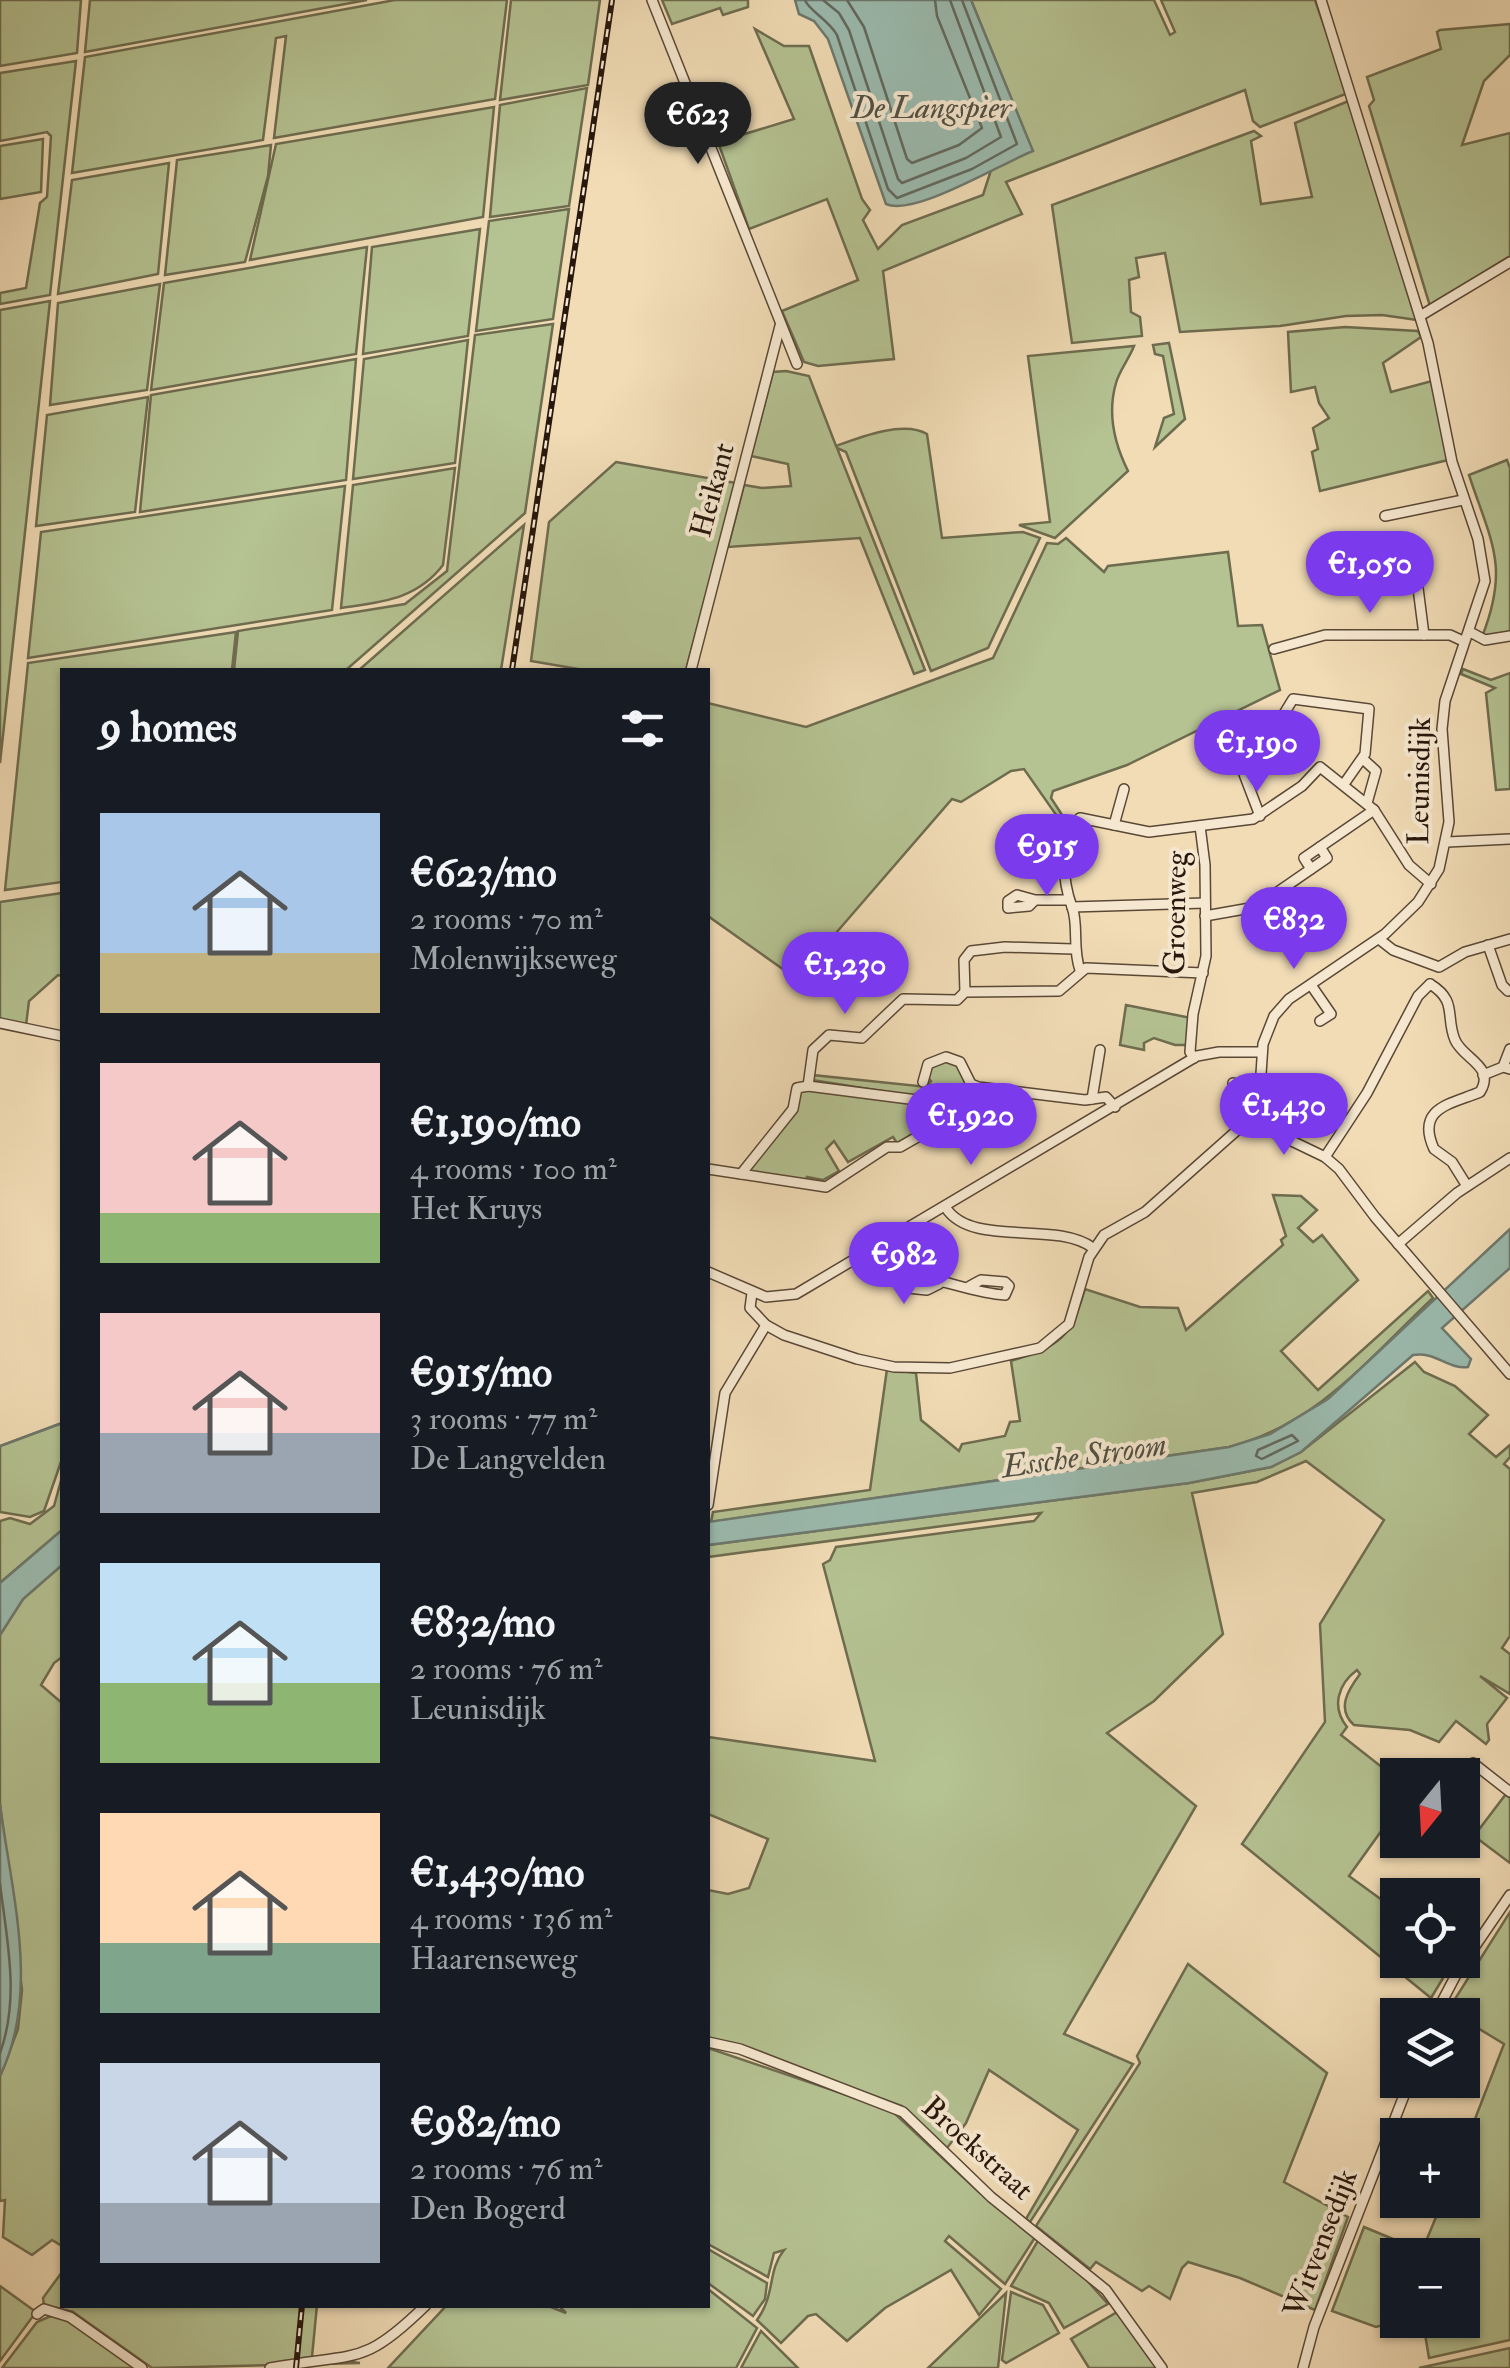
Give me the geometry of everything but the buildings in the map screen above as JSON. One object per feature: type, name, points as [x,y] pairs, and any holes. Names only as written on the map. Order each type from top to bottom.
[{"type":"street","points":[[652,0],[797,364]]},
{"type":"street","name":"Leunisdijk","points":[[1262,1052],[1264,1035],[1274,1016],[1310,984],[1379,938],[1414,907],[1432,884],[1447,842],[1449,804],[1443,718],[1466,636],[1484,590],[1485,568],[1464,500],[1420,316],[1321,0]]},
{"type":"street","points":[[1420,316],[1510,262]]},
{"type":"street","name":"Heikant","points":[[692,668],[780,323]]},
{"type":"street","points":[[1385,516],[1464,500]]},
{"type":"street","points":[[1369,587],[1406,583],[1418,588],[1424,635]]},
{"type":"street","points":[[1274,649],[1325,636],[1450,635],[1486,640],[1510,636]]},
{"type":"street","points":[[1260,816],[1236,761],[1239,749],[1273,732],[1293,699],[1368,709],[1363,760],[1344,784]]},
{"type":"street","points":[[1205,916],[1256,907],[1327,858],[1320,846],[1371,807],[1376,771],[1363,760]]},
{"type":"street","points":[[1080,970],[1073,949],[1065,858],[1072,825],[1080,818],[1149,832],[1260,816],[1302,786],[1317,768],[1371,807],[1409,865],[1432,884]]},
{"type":"street","points":[[1114,825],[1124,789]]},
{"type":"street","name":"Groenweg","points":[[1194,1058],[1190,1052],[1193,1014],[1203,974],[1205,916],[1200,826]]},
{"type":"street","points":[[1447,842],[1510,840]]},
{"type":"street","points":[[1035,900],[1205,904]]},
{"type":"street","points":[[1379,938],[1392,950],[1436,966],[1510,939]]},
{"type":"street","points":[[1488,945],[1508,992]]},
{"type":"street","points":[[965,992],[964,960],[971,951],[1027,946],[1073,949]]},
{"type":"street","points":[[1325,1157],[1366,1093],[1418,996],[1430,984],[1436,966]]},
{"type":"street","points":[[808,1086],[812,1050],[829,1035],[862,1038],[903,999],[957,1000],[965,992],[1059,991],[1080,970],[1139,968],[1203,974]]},
{"type":"street","points":[[1310,984],[1331,1014],[1320,1021]]},
{"type":"street","points":[[1430,984],[1449,1003],[1456,1043],[1478,1061],[1483,1075],[1480,1092],[1450,1101],[1436,1112],[1429,1125],[1436,1151],[1452,1162],[1466,1186]]},
{"type":"street","points":[[0,1023],[60,1036]]},
{"type":"street","points":[[1092,1098],[1100,1050]]},
{"type":"street","points":[[1483,1075],[1506,1068],[1510,1050]]},
{"type":"street","points":[[710,1273],[752,1293],[776,1298],[796,1294],[1194,1058],[1219,1052],[1262,1052],[1263,1121],[1274,1132],[1325,1157],[1510,1374]]},
{"type":"street","points":[[923,1082],[928,1064],[946,1057],[960,1062],[971,1084],[978,1087],[1106,1097],[1115,1108]]},
{"type":"street","points":[[1232,1083],[1260,1090]]},
{"type":"street","points":[[740,1174],[793,1108],[797,1088],[808,1086],[917,1100],[933,1128]]},
{"type":"street","points":[[710,1169],[826,1187],[887,1147],[900,1147],[954,1116],[961,1093],[968,1088]]},
{"type":"street","points":[[752,1293],[750,1308],[766,1325],[872,1363],[923,1369],[986,1362],[1040,1348],[1063,1332],[1076,1310],[1093,1248],[1104,1235],[1145,1212],[1243,1125],[1263,1121]]},
{"type":"street","points":[[1398,1244],[1466,1186],[1510,1158]]},
{"type":"street","points":[[946,1208],[958,1221],[972,1226],[1046,1234],[1093,1248]]},
{"type":"street","points":[[891,1238],[908,1273],[908,1288],[927,1290],[938,1284],[970,1286]]},
{"type":"street","points":[[710,1492],[725,1393],[766,1325]]},
{"type":"street","points":[[1480,1768],[1510,1792]]},
{"type":"street","points":[[1444,1998],[1510,1895]]},
{"type":"street","name":"Broekstraat","points":[[710,2042],[740,2048],[903,2112],[991,2197],[1106,2290],[1162,2368]]},
{"type":"street","name":"Witvensedijk","points":[[1303,2368],[1322,2306],[1403,2098]]},
{"type":"street","points":[[277,2367],[367,2364],[390,2348],[423,2308]]},
{"type":"street","points":[[37,2314],[44,2309],[70,2316],[142,2368]]},
{"type":"green space","points":[[0,0],[81,0],[77,53],[0,66]]},
{"type":"green space","points":[[90,0],[367,0],[85,52]]},
{"type":"green space","points":[[395,0],[507,0],[495,99],[274,138],[286,36],[276,38],[263,140],[72,173],[85,57]]},
{"type":"green space","points":[[511,0],[600,0],[588,85],[500,100]]},
{"type":"green space","points":[[662,0],[748,0],[748,7],[723,15],[720,8],[672,24]]},
{"type":"green space","points":[[971,0],[1154,0],[1170,35],[1175,32],[1161,0],[1315,0],[1348,93],[1260,127],[1253,121],[1245,90],[1006,182],[1022,214],[883,271],[894,359],[818,366],[804,362],[782,311],[858,280],[827,199],[749,229],[718,142],[794,119],[755,29],[784,46],[809,46],[862,199],[870,210],[863,220],[878,249],[902,225],[983,195],[992,167],[1032,150]]},
{"type":"green space","points":[[1510,24],[1510,55],[1484,81],[1462,145],[1510,133],[1510,256],[1430,306],[1369,106],[1374,100],[1367,77],[1441,49],[1437,32],[1440,30]]},
{"type":"green space","points":[[76,61],[50,295],[0,304],[0,293],[26,288],[40,203],[47,197],[51,136],[47,132],[0,141],[0,73]]},
{"type":"green space","points":[[587,88],[569,206],[490,217],[500,105]]},
{"type":"green space","points":[[1351,100],[1417,320],[1382,315],[1346,316],[1280,326],[1180,332],[1165,253],[1136,258],[1139,277],[1129,280],[1131,312],[1140,317],[1142,336],[1072,343],[1052,205],[1254,131],[1261,136],[1251,141],[1261,204],[1312,197],[1295,123]]},
{"type":"green space","points":[[494,107],[483,217],[250,260],[276,144]]},
{"type":"green space","points":[[43,139],[41,192],[0,199],[0,146]]},
{"type":"green space","points":[[271,145],[268,176],[245,262],[165,275],[177,160]]},
{"type":"green space","points":[[169,163],[158,274],[58,294],[72,180]]},
{"type":"green space","points":[[569,209],[553,319],[476,331],[489,221]]},
{"type":"green space","points":[[480,229],[468,336],[363,354],[372,247]]},
{"type":"green space","points":[[367,247],[356,354],[151,390],[164,283]]},
{"type":"green space","points":[[160,284],[147,390],[50,405],[58,303]]},
{"type":"green space","points":[[50,301],[0,763],[0,310]]},
{"type":"green space","points":[[553,324],[525,513],[348,668],[234,668],[238,631],[405,604],[447,571],[475,335]]},
{"type":"green space","points":[[1345,327],[1418,331],[1421,337],[1383,363],[1391,392],[1432,381],[1448,460],[1320,491],[1312,452],[1318,449],[1313,428],[1329,418],[1315,387],[1291,392],[1288,332]]},
{"type":"green space","points":[[468,340],[455,463],[353,479],[364,359]]},
{"type":"green space","points":[[1169,343],[1185,419],[1155,447],[1164,418],[1174,414],[1163,356],[1155,354],[1153,345]]},
{"type":"green space","points":[[1134,346],[1117,378],[1112,406],[1116,439],[1128,471],[1055,538],[1019,525],[1050,522],[1028,356]]},
{"type":"green space","points":[[356,359],[346,480],[140,512],[151,395]]},
{"type":"green space","points":[[773,372],[809,376],[836,446],[894,429],[927,434],[942,538],[1023,532],[1040,538],[988,648],[931,671],[846,452],[837,448],[925,670],[914,674],[860,538],[728,547],[744,485],[791,486],[788,464],[751,456]]},
{"type":"green space","points":[[148,397],[135,512],[36,526],[47,415]]},
{"type":"green space","points":[[1507,460],[1510,633],[1482,637],[1495,591],[1496,572],[1490,537],[1469,475]]},
{"type":"green space","points":[[616,462],[736,483],[687,668],[572,668],[531,661],[549,522]]},
{"type":"green space","points":[[455,468],[443,565],[433,577],[409,592],[384,601],[341,608],[353,485]]},
{"type":"green space","points":[[345,486],[332,610],[28,658],[41,532]]},
{"type":"green space","points":[[524,525],[501,668],[361,668]]},
{"type":"green space","points":[[1066,538],[1104,572],[1108,566],[1228,552],[1238,626],[1262,625],[1280,690],[1127,765],[1053,791],[1051,798],[1066,821],[1059,819],[1024,769],[1011,771],[961,802],[952,799],[810,963],[784,970],[710,917],[710,703],[806,727],[993,658],[1047,543],[1058,544]]},
{"type":"green space","points":[[236,632],[232,668],[60,668],[60,882],[5,890],[28,663]]},
{"type":"green space","points":[[1463,669],[1491,680],[1510,673],[1510,789],[1496,790],[1486,693],[1495,688],[1461,674]]},
{"type":"green space","points":[[60,893],[60,976],[29,1001],[26,1025],[0,1021],[0,902]]},
{"type":"green space","points":[[1126,1005],[1191,1018],[1189,1045],[1154,1038],[1144,1043],[1144,1050],[1120,1045]]},
{"type":"green space","points":[[954,1061],[968,1083],[954,1113],[936,1123],[919,1097],[812,1080],[812,1075],[927,1087],[931,1081],[926,1075],[934,1062]]},
{"type":"green space","points":[[801,1089],[913,1102],[926,1126],[897,1143],[893,1137],[848,1162],[834,1141],[826,1149],[839,1171],[823,1180],[807,1177],[805,1183],[750,1173],[748,1168]]},
{"type":"green space","points":[[1273,1195],[1301,1196],[1317,1210],[1298,1228],[1313,1242],[1322,1235],[1358,1280],[1281,1351],[1318,1390],[1428,1291],[1433,1298],[1340,1386],[1289,1422],[1229,1447],[711,1522],[713,1512],[870,1490],[887,1369],[916,1373],[921,1420],[959,1451],[962,1444],[1005,1436],[1010,1422],[1020,1421],[1011,1361],[1061,1338],[1074,1319],[1085,1289],[1140,1307],[1178,1308],[1186,1330],[1283,1245],[1281,1240],[1286,1236]]},
{"type":"green space","points":[[1415,1362],[1424,1372],[1455,1386],[1488,1415],[1469,1434],[1496,1457],[1510,1445],[1510,1457],[1504,1464],[1510,1469],[1510,1636],[1502,1648],[1510,1654],[1510,1694],[1480,1676],[1507,1698],[1487,1724],[1489,1740],[1486,1744],[1456,1721],[1439,1742],[1410,1730],[1354,1725],[1345,1706],[1360,1674],[1357,1670],[1345,1682],[1339,1696],[1339,1712],[1347,1727],[1341,1735],[1380,1766],[1380,1833],[1349,1876],[1380,1899],[1380,1956],[1242,1844],[1325,1722],[1320,1624],[1384,1520],[1306,1461],[1257,1482],[1192,1493],[1223,1634],[1154,1701],[1107,1733],[1196,1806],[1064,2034],[1133,2064],[1030,2222],[1026,2219],[1078,2130],[989,2070],[966,2123],[947,2148],[902,2106],[747,2049],[710,2040],[710,1890],[728,1894],[749,1888],[768,1839],[710,1815],[710,1737],[875,1761],[823,1564],[830,1560],[836,1547],[1034,1521],[1041,1513],[710,1557],[710,1545],[1189,1483],[1271,1467],[1301,1452]]},
{"type":"green space","points":[[60,1424],[60,1465],[44,1511],[30,1517],[0,1512],[0,1446]]},
{"type":"green space","points":[[60,1484],[60,1532],[0,1583],[0,1521],[10,1518],[30,1524],[54,1506]]},
{"type":"green space","points":[[60,1567],[60,1658],[41,1685],[60,1701],[60,2245],[52,2240],[32,2255],[3,2237],[5,2200],[0,2201],[0,2076],[18,2029],[22,1990],[0,1804],[0,1635],[23,1599]]},
{"type":"green space","points":[[1506,1794],[1510,1798],[1510,1863],[1480,1840],[1480,1828]]},
{"type":"green space","points":[[1510,1912],[1510,2340],[1429,2358],[1426,2338],[1480,2338],[1480,2238],[1427,2238],[1436,2218],[1480,2218],[1480,2118],[1475,2118],[1504,2044],[1480,2029],[1480,1998],[1456,1998],[1468,1978],[1480,1978],[1480,1959]]},
{"type":"green space","points":[[1188,1964],[1327,2073],[1284,2182],[1348,2217],[1315,2310],[1240,2278],[1188,2262],[1170,2299],[1149,2286],[1142,2291],[1096,2262],[1090,2269],[1036,2226],[1140,2063],[1137,2056]]},
{"type":"green space","points":[[1406,1978],[1443,1978],[1431,1998]]},
{"type":"green space","points":[[710,2049],[891,2110],[979,2192],[1036,2236],[1005,2284],[949,2236],[945,2241],[1001,2289],[979,2315],[951,2270],[885,2308],[847,2341],[816,2314],[808,2316],[781,2343],[757,2320],[784,2250],[774,2253],[768,2277],[710,2245]]},
{"type":"green space","points":[[1364,2227],[1391,2238],[1380,2238],[1380,2326],[1376,2327],[1332,2311]]},
{"type":"green space","points":[[1039,2239],[1083,2276],[1108,2304],[1064,2328],[1049,2303],[1011,2286]]},
{"type":"green space","points":[[710,2250],[767,2283],[765,2299],[753,2316],[710,2284]]},
{"type":"green space","points":[[60,2275],[60,2308],[317,2308],[312,2357],[360,2363],[152,2368],[73,2312],[44,2305],[43,2298]]},
{"type":"green space","points":[[0,2286],[36,2312],[0,2361]]},
{"type":"green space","points":[[710,2291],[757,2328],[736,2368],[388,2368],[444,2308],[554,2308],[566,2313],[561,2308],[710,2308]]},
{"type":"green space","points":[[1011,2292],[1043,2305],[1059,2333],[1006,2363],[1002,2360]]},
{"type":"green space","points":[[1006,2293],[998,2368],[928,2368]]},
{"type":"green space","points":[[1119,2311],[1160,2368],[1089,2368],[1071,2339]]},
{"type":"green space","points":[[53,2315],[68,2319],[138,2368],[2,2368],[37,2322]]},
{"type":"green space","points":[[761,2331],[798,2368],[741,2368]]},
{"type":"green space","points":[[1510,2348],[1510,2368],[1419,2368]]},
{"type":"water","name":"De Langspier","points":[[795,0],[971,0],[1033,151],[937,196],[899,206],[886,204],[828,39],[814,21],[799,14]]},
{"type":"water","points":[[1510,1229],[1510,1268],[1442,1328],[1471,1359],[1468,1367],[1413,1355],[1301,1452],[1271,1467],[1189,1483],[710,1545],[710,1522],[1229,1447],[1270,1434],[1328,1399]]},
{"type":"water","points":[[60,1532],[60,1567],[23,1599],[0,1635],[0,1583]]},
{"type":"water","points":[[0,1804],[16,1907],[21,1976],[12,2044],[0,2076]]},
{"type":"waterway","points":[[0,1446],[60,1424]]},
{"type":"railway","points":[[512,668],[612,0]]},
{"type":"railway","points":[[296,2368],[302,2308]]},
{"type":"water label","name":"Essche Stroom","points":[[1084,1455]]}]
